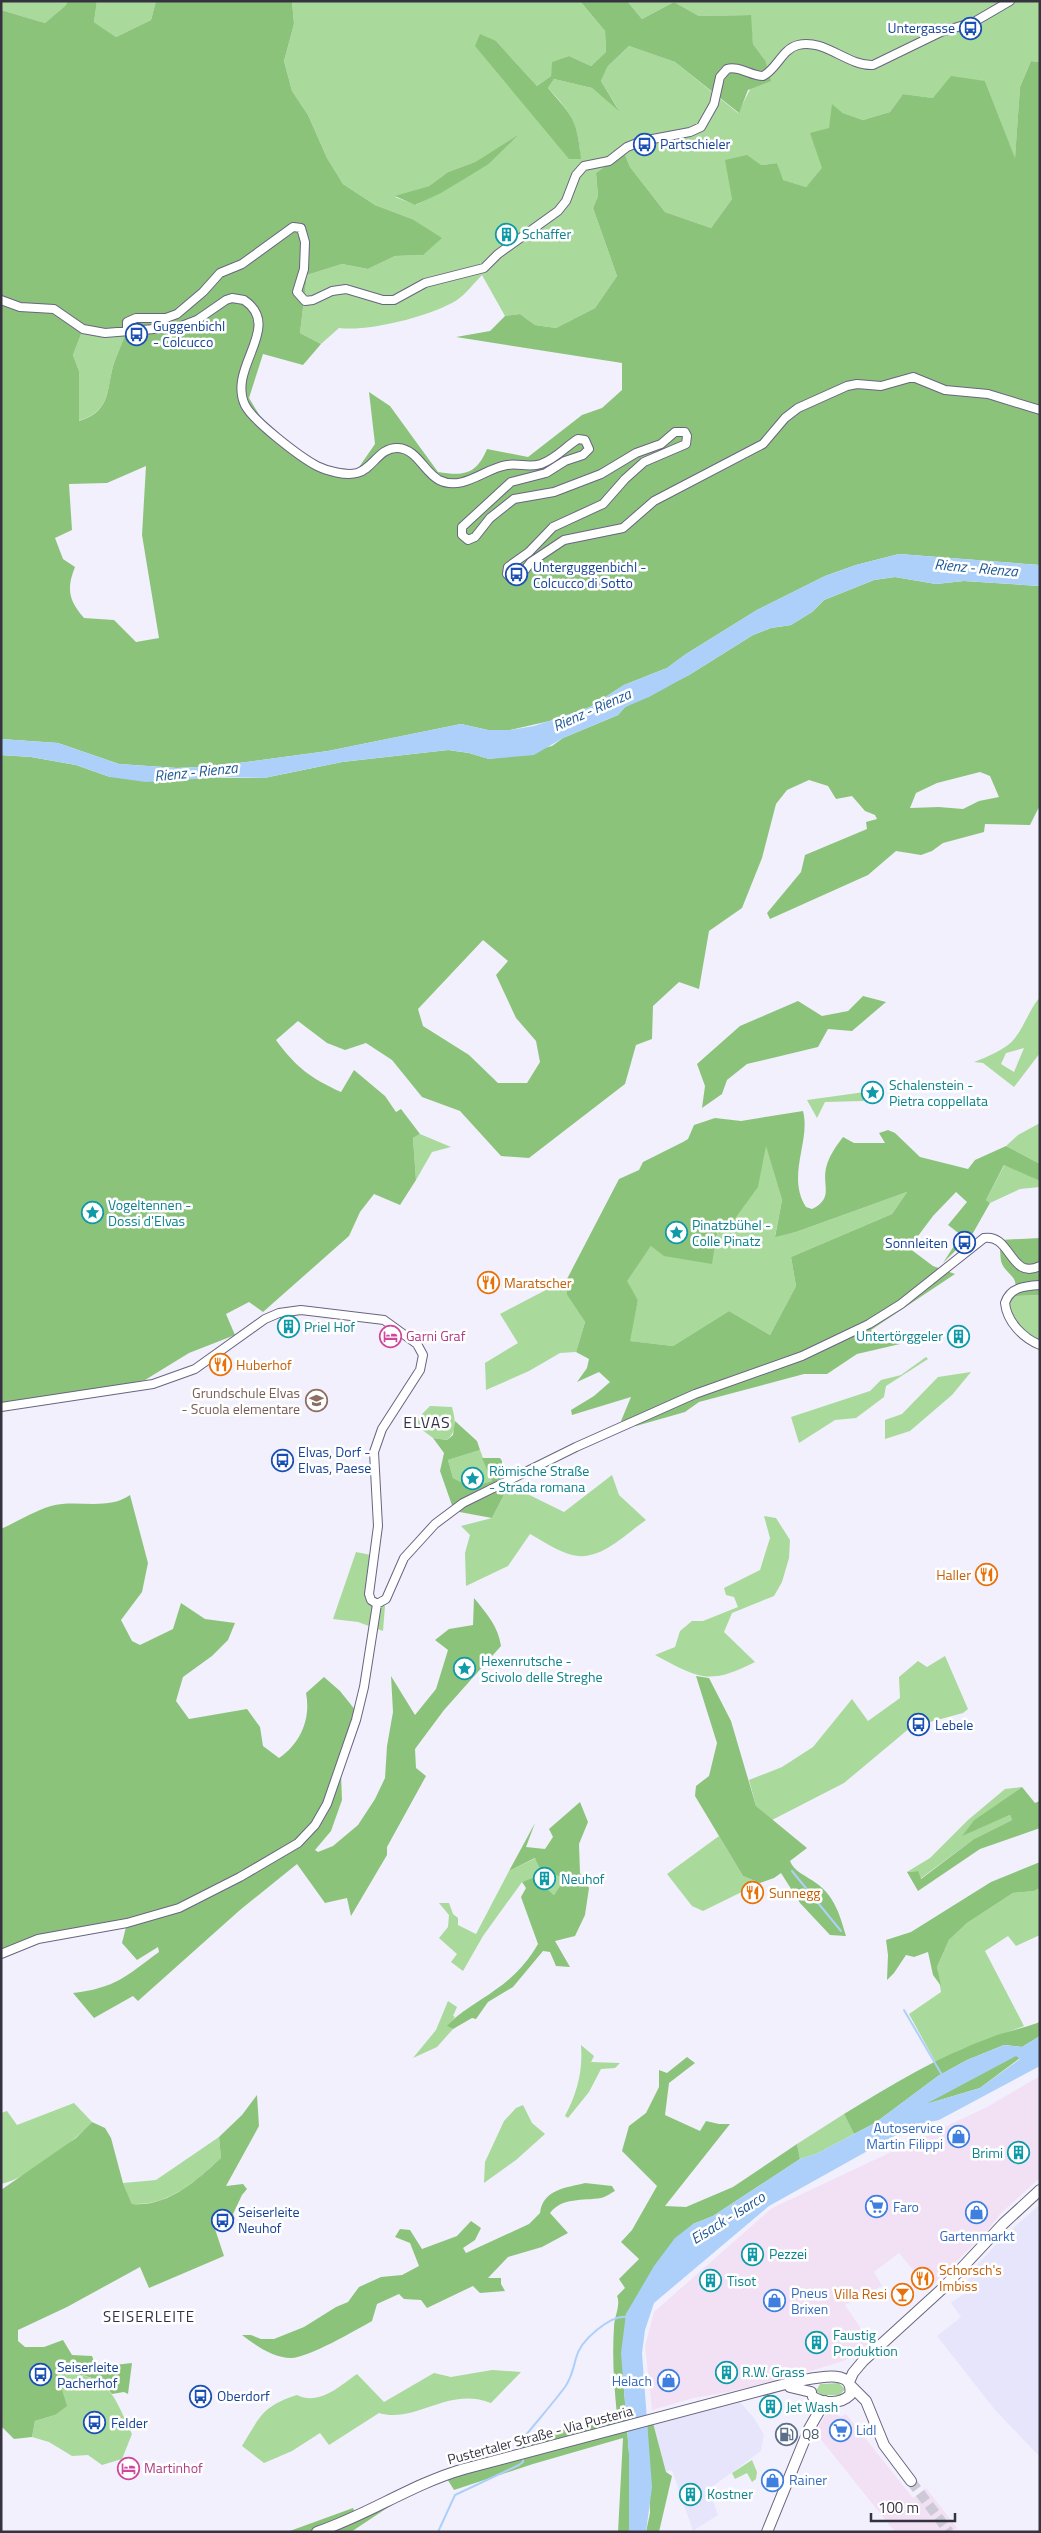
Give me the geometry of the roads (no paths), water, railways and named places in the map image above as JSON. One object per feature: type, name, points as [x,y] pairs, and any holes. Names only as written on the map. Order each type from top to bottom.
[{"type":"main road","points":[[846,2399],[850,2395],[853,2373],[863,2361],[943,2288],[1003,2224],[1040,2190]]},
{"type":"main road","points":[[833,2377],[863,2361]]},
{"type":"main road","points":[[810,2429],[811,2387],[816,2379],[840,2377],[850,2384],[866,2401],[878,2431],[892,2457],[911,2482]]},
{"type":"main road","name":"Pustertaler Straße - Via Pusteria","points":[[317,2532],[359,2516],[431,2479],[793,2382],[816,2379]]},
{"type":"main road","name":"Pustertaler Straße - Via Pusteria","points":[[778,2387],[793,2387],[812,2394]]},
{"type":"main road","points":[[812,2394],[825,2401],[846,2399],[858,2401],[869,2409]]},
{"type":"main road","points":[[767,2532],[810,2429],[825,2401]]},
{"type":"street","points":[[127,330],[128,322],[133,319],[166,318],[177,314],[203,292],[220,273],[242,264],[293,227],[301,228],[305,242],[304,269],[297,292],[305,301],[313,300],[332,291],[346,289],[383,300],[394,300],[425,283],[484,268],[498,254],[558,211],[566,202],[579,169],[584,166],[609,161],[627,147],[642,141],[690,132],[701,127],[714,104],[720,76],[727,69],[731,68],[763,76],[773,69],[788,50],[803,44],[819,46],[862,63],[873,64],[941,32],[974,22],[1010,1]]},
{"type":"street","points":[[1,300],[20,307],[54,309],[83,329],[93,333],[166,329],[184,325],[232,298],[248,304],[255,315],[258,334],[242,375],[241,390],[245,404],[261,423],[311,462],[333,471],[358,473],[367,468],[382,453],[398,448],[409,452],[439,480],[462,482],[480,477],[505,465],[526,466],[540,464],[558,456],[578,439],[585,440],[588,448],[583,455],[565,461],[546,473],[511,482],[502,487],[486,506],[462,527],[462,536],[468,540],[475,538],[490,518],[514,499],[554,492],[592,477],[636,453],[661,444],[674,432],[684,432],[687,436],[686,444],[644,462],[625,479],[603,504],[562,522],[547,532],[529,552],[508,567],[507,574],[513,580],[518,579],[532,562],[564,540],[623,528],[654,501],[763,444],[785,418],[798,408],[847,386],[857,384],[881,386],[913,376],[945,390],[988,394],[1040,410]]},
{"type":"street","points":[[377,1604],[386,1599],[396,1572],[413,1546],[449,1512],[463,1503],[576,1446],[695,1394],[802,1356],[861,1328],[885,1315],[934,1279],[978,1241],[989,1237],[1000,1240],[1018,1266],[1025,1269],[1040,1266]]},
{"type":"street","points":[[1040,1285],[1017,1288],[1011,1292],[1005,1303],[1006,1311],[1014,1324],[1024,1336],[1040,1345]]},
{"type":"street","points":[[1,1407],[154,1384],[176,1378],[207,1362],[265,1319],[278,1313],[301,1310],[388,1321],[417,1344],[423,1356],[420,1370],[382,1429],[374,1452],[378,1526],[369,1594],[371,1600],[377,1604]]},
{"type":"street","points":[[1,1954],[43,1938],[127,1923],[179,1908],[240,1877],[298,1843],[315,1825],[327,1804],[356,1720],[364,1687],[377,1604]]},
{"type":"water","name":"Rienz - Rienza","points":[[899,554],[1040,565],[1040,586],[964,581],[936,584],[895,577],[874,580],[824,600],[812,612],[791,625],[771,628],[753,635],[689,675],[649,697],[625,707],[618,715],[563,738],[534,755],[489,759],[469,753],[448,750],[342,762],[264,778],[225,777],[146,782],[110,777],[76,765],[31,757],[1,755],[1,739],[58,743],[119,764],[177,768],[216,766],[328,751],[461,724],[488,730],[510,730],[534,726],[590,707],[624,685],[667,668],[757,610],[825,576],[856,565]]},
{"type":"water","name":"Eisack - Isarco","points":[[1040,2036],[1040,2066],[939,2120],[914,2125],[769,2206],[654,2303],[645,2330],[642,2353],[652,2487],[646,2532],[629,2532],[629,2454],[621,2353],[626,2314],[654,2266],[675,2238],[693,2224],[713,2216],[800,2159],[816,2154],[875,2123],[938,2076],[967,2060],[1004,2045],[1022,2047]],"holes":[[[1016,2056],[1020,2059],[980,2088],[926,2104]]]},
{"type":"waterway","points":[[792,1871],[841,1931]]},
{"type":"waterway","points":[[904,2010],[942,2075]]},
{"type":"waterway","points":[[521,2450],[521,2443],[526,2435],[567,2383],[583,2344],[605,2324],[621,2317],[628,2317]]},
{"type":"waterway","points":[[438,2532],[455,2495],[519,2465],[523,2462],[523,2457]]},
{"type":"tunnel","points":[[911,2481],[949,2532]]},
{"type":"place","name":"Untergasse","points":[[971,28]]},
{"type":"place","name":"Partschieler","points":[[644,144]]},
{"type":"place","name":"Schaffer","points":[[506,234]]},
{"type":"place","name":"Guggenbichl - Colcucco","points":[[137,334]]},
{"type":"place","name":"Unterguggenbichl - Colcucco di Sotto","points":[[517,575]]},
{"type":"place","name":"Schalenstein - Pietra coppellata","points":[[873,1093]]},
{"type":"place","name":"Vogeltennen - Dossi d'Elvas","points":[[92,1213]]},
{"type":"place","name":"Pinatzbühel - Colle Pinatz","points":[[676,1233]]},
{"type":"place","name":"Sonnleiten","points":[[964,1243]]},
{"type":"place","name":"Maratscher","points":[[488,1283]]},
{"type":"place","name":"Priel Hof","points":[[288,1327]]},
{"type":"place","name":"Garni Graf","points":[[390,1336]]},
{"type":"place","name":"Untertörggeler","points":[[959,1336]]},
{"type":"place","name":"Huberhof","points":[[220,1365]]},
{"type":"place","name":"Grundschule Elvas - Scuola elementare","points":[[316,1401]]},
{"type":"place","name":"Elvas, Dorf - Elvas, Paese","points":[[282,1460]]},
{"type":"place","name":"Römische Straße - Strada romana","points":[[473,1479]]},
{"type":"place","name":"Haller","points":[[987,1575]]},
{"type":"place","name":"Hexenrutsche - Scivolo delle Streghe","points":[[465,1669]]},
{"type":"place","name":"Lebele","points":[[919,1725]]},
{"type":"place","name":"Neuhof","points":[[545,1879]]},
{"type":"place","name":"Sunnegg","points":[[753,1893]]},
{"type":"place","name":"Autoservice Martin Filippi","points":[[959,2136]]},
{"type":"place","name":"Brimi","points":[[1019,2153]]},
{"type":"place","name":"Faro","points":[[877,2207]]},
{"type":"place","name":"Gartenmarkt","points":[[977,2213]]},
{"type":"place","name":"Seiserleite Neuhof","points":[[222,2220]]},
{"type":"place","name":"Pezzei","points":[[753,2254]]},
{"type":"place","name":"Schorsch's Imbiss","points":[[923,2278]]},
{"type":"place","name":"Tisot","points":[[711,2281]]},
{"type":"place","name":"Villa Resi","points":[[903,2294]]},
{"type":"place","name":"Pneus Brixen","points":[[775,2301]]},
{"type":"place","name":"Faustig Produktion","points":[[817,2343]]},
{"type":"place","name":"R.W. Grass","points":[[726,2372]]},
{"type":"place","name":"Seiserleite Pacherhof","points":[[41,2375]]},
{"type":"place","name":"Helach","points":[[668,2381]]},
{"type":"place","name":"Oberdorf","points":[[201,2396]]},
{"type":"place","name":"Jet Wash","points":[[770,2407]]},
{"type":"place","name":"Felder","points":[[95,2423]]},
{"type":"place","name":"Lidl","points":[[840,2430]]},
{"type":"place","name":"Q8","points":[[786,2434]]},
{"type":"place","name":"Martinhof","points":[[128,2468]]},
{"type":"place","name":"Rainer","points":[[773,2480]]},
{"type":"place","name":"Kostner","points":[[691,2494]]},
{"type":"district","name":"ELVAS","points":[[427,1422]]},
{"type":"district","name":"SEISERLEITE","points":[[149,2317]]}]
